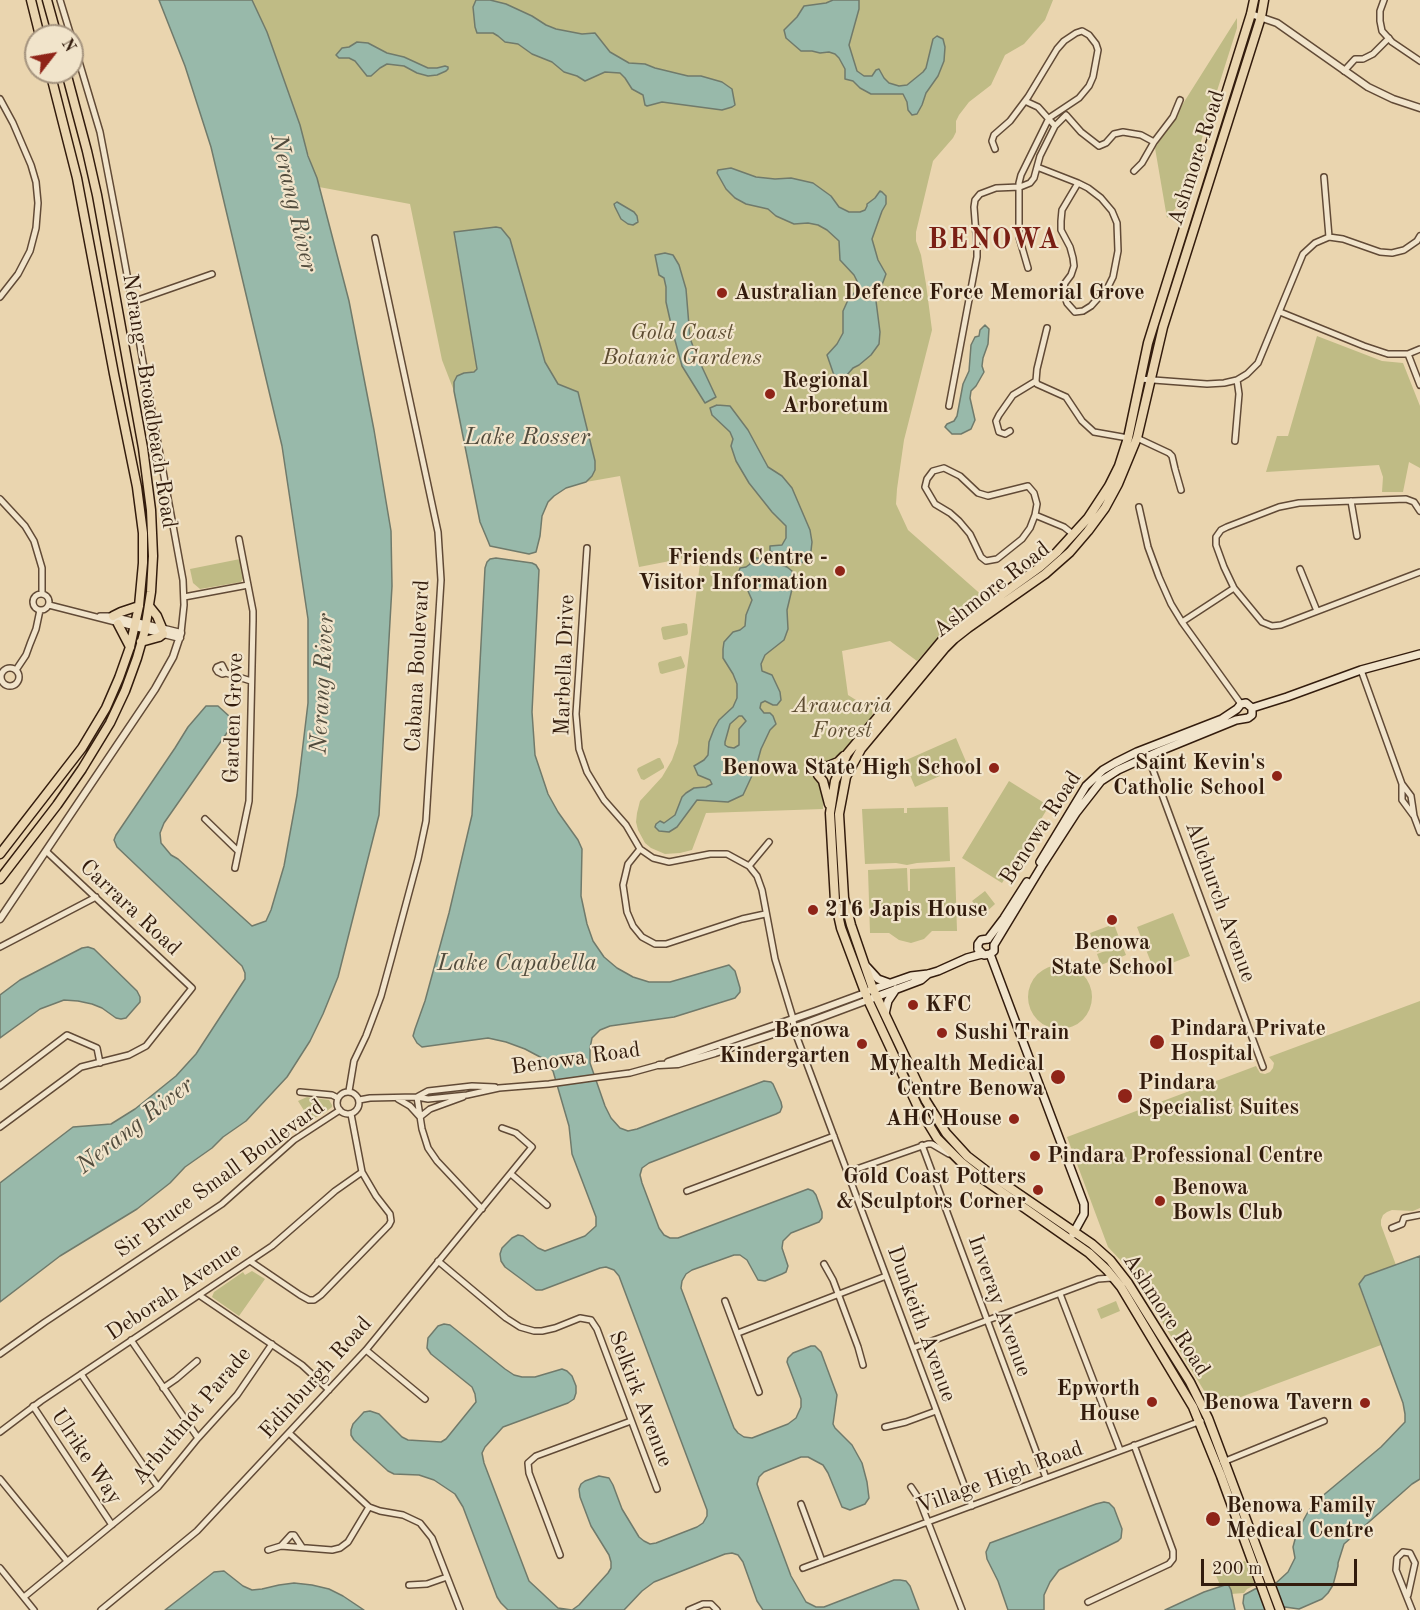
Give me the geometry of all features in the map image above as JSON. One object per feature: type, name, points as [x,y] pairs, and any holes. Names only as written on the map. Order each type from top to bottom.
[{"type":"main road","points":[[31,0],[37,24]]},
{"type":"main road","points":[[47,0],[54,24]]},
{"type":"main road","name":"Ashmore Road","points":[[1221,1463],[1185,1392],[1115,1280],[1100,1262],[976,1174],[937,1138],[929,1125],[917,1105],[844,936],[835,902],[830,813],[835,781],[847,754],[944,638],[1040,567],[1074,535],[1109,486],[1133,438],[1140,379],[1148,343],[1254,0]]},
{"type":"main road","name":"Ashmore Road","points":[[1264,0],[1261,17],[1163,327],[1144,410],[1118,484],[1105,508],[1070,552],[1045,574],[954,639],[867,740],[850,768],[838,814],[844,898],[870,995],[885,1016],[937,1122],[958,1148],[980,1167],[1098,1249],[1128,1283],[1190,1382],[1208,1418],[1221,1463],[1264,1578],[1280,1610]]},
{"type":"main road","name":"Nerang - Broadbeach Road","points":[[0,854],[71,763],[112,695],[130,647],[139,606],[143,571],[142,519],[137,488],[77,178],[53,84]]},
{"type":"main road","name":"Nerang - Broadbeach Road","points":[[0,879],[57,805],[110,723],[125,691],[141,642],[153,573],[149,487],[96,195],[69,84]]},
{"type":"main road","points":[[130,647],[116,620],[139,606]]},
{"type":"main road","points":[[141,642],[159,637],[162,631],[157,616],[149,606]]},
{"type":"main road","points":[[1252,708],[1287,698],[1361,670],[1420,654]]},
{"type":"main road","points":[[1249,704],[1252,708],[1252,715],[1243,718],[1238,714],[1239,706],[1249,704]]},
{"type":"main road","name":"Benowa Road","points":[[988,939],[1014,904],[1093,778],[1114,763],[1222,719],[1239,706]]},
{"type":"main road","name":"Benowa Road","points":[[994,945],[1043,864],[1091,793],[1107,776],[1148,756],[1243,718]]},
{"type":"main road","points":[[830,813],[824,781],[818,771],[838,762],[847,754]]},
{"type":"main road","points":[[983,953],[994,951],[992,941],[983,939],[979,942],[983,953],[1084,1204],[1084,1214],[1070,1239]]},
{"type":"main road","name":"Benowa Road","points":[[870,995],[893,986],[921,980],[928,974],[983,953]]},
{"type":"main road","points":[[862,960],[878,979],[893,986],[885,1016]]},
{"type":"main road","name":"Ashmore Road","points":[[1264,1578],[1270,1610]]},
{"type":"street","points":[[60,0],[68,24]]},
{"type":"street","points":[[1384,0],[1380,11],[1382,31],[1392,42],[1420,61]]},
{"type":"street","points":[[1251,14],[1282,27],[1344,71],[1382,94],[1403,104],[1420,108]]},
{"type":"street","points":[[995,149],[992,141],[994,135],[1010,122],[1057,49],[1076,33],[1082,31],[1089,34],[1098,50],[1089,86],[1079,98],[1048,118],[1021,175],[1019,237],[1028,268]]},
{"type":"street","points":[[1344,71],[1355,59],[1364,59],[1373,54],[1389,38]]},
{"type":"street","points":[[0,920],[159,684],[173,657],[180,635],[184,597],[181,568],[100,132],[84,78]]},
{"type":"street","points":[[0,99],[31,165],[36,182],[38,203],[36,228],[30,251],[18,274],[0,297]]},
{"type":"street","points":[[1134,171],[1173,117],[1180,100]]},
{"type":"street","points":[[1025,101],[1038,107],[1055,126]]},
{"type":"street","points":[[949,406],[977,257],[975,200],[987,190],[1020,188],[1030,183],[1055,126],[1066,115],[1081,132],[1099,146],[1106,143],[1114,134],[1124,132],[1141,135],[1154,142]]},
{"type":"street","points":[[1037,167],[1078,183],[1088,188],[1112,211],[1117,224],[1118,251],[1113,277],[1108,287],[1091,306],[1083,311],[1075,312],[1067,303],[1064,292],[1065,283],[1074,266],[1061,230],[1061,221],[1062,210],[1078,183]]},
{"type":"street","points":[[1324,177],[1329,237]]},
{"type":"street","points":[[1140,379],[1207,384],[1237,380],[1258,363],[1303,254],[1316,243],[1329,237],[1343,239],[1380,252],[1392,253],[1404,249],[1417,241],[1420,236]]},
{"type":"street","name":"Cabana Boulevard","points":[[349,1091],[354,1061],[381,996],[418,859],[426,820],[441,580],[438,532],[375,238]]},
{"type":"street","points":[[132,302],[212,274]]},
{"type":"street","points":[[1280,312],[1388,354],[1408,354],[1420,349]]},
{"type":"street","points":[[1047,328],[1036,369],[1037,384],[1066,397],[1082,421],[1094,432],[1133,438],[1169,453],[1172,456],[1181,490]]},
{"type":"street","points":[[1408,354],[1420,385]]},
{"type":"street","points":[[1235,441],[1239,394],[1237,380]]},
{"type":"street","points":[[1010,431],[1005,434],[999,432],[996,421],[999,415],[1013,395],[1036,381]]},
{"type":"street","points":[[944,468],[960,476],[978,493],[988,496],[1028,486],[1034,493],[1037,504],[1035,515],[1022,539],[997,559],[986,561],[981,557],[970,534],[959,521],[935,504],[925,487],[927,479],[933,471],[944,468]]},
{"type":"street","points":[[0,499],[25,526],[38,550],[42,568],[42,594]]},
{"type":"street","points":[[1420,511],[1414,502],[1406,499],[1299,503],[1279,507],[1221,530],[1216,537],[1216,545],[1234,588],[1262,622],[1272,626],[1281,625],[1420,572]]},
{"type":"street","points":[[1351,501],[1357,536]]},
{"type":"street","points":[[1139,507],[1149,547],[1171,604],[1239,706]]},
{"type":"street","points":[[1035,515],[1064,527],[1074,535]]},
{"type":"street","name":"Garden Grove","points":[[236,868],[249,801],[253,621],[239,539]]},
{"type":"street","name":"Marbella Drive","points":[[587,548],[576,714],[579,749],[587,772],[604,800],[626,825],[640,849]]},
{"type":"street","points":[[1300,569],[1317,611]]},
{"type":"street","points":[[184,597],[248,585]]},
{"type":"street","points":[[1182,622],[1234,588]]},
{"type":"street","points":[[42,594],[48,598],[49,605]]},
{"type":"street","points":[[42,594],[37,595],[33,600],[34,607],[39,610],[49,605]]},
{"type":"street","points":[[49,605],[180,635]]},
{"type":"street","points":[[16,670],[26,655],[36,629],[39,610]]},
{"type":"street","points":[[9,668],[16,670],[20,675],[18,682],[10,687],[2,686],[3,671],[9,668]]},
{"type":"street","points":[[1361,670],[1402,784],[1411,799],[1420,832]]},
{"type":"street","points":[[226,673],[251,681]]},
{"type":"street","name":"Allchurch Avenue","points":[[1145,749],[1263,1067]]},
{"type":"street","points":[[1402,784],[1401,799],[1414,816]]},
{"type":"street","points":[[1404,802],[1411,799]]},
{"type":"street","points":[[205,819],[238,851]]},
{"type":"street","points":[[749,866],[769,842]]},
{"type":"street","points":[[765,914],[742,919],[666,944],[656,944],[642,937],[633,926],[627,912],[623,885],[628,864],[640,849],[653,858],[669,862],[710,854],[727,854],[749,866],[757,876],[762,890],[775,959],[792,1019]]},
{"type":"street","name":"Carrara Road","points":[[46,851],[192,988],[146,1046],[129,1055],[100,1063]]},
{"type":"street","points":[[0,947],[96,897]]},
{"type":"street","name":"Benowa Road","points":[[359,1100],[417,1097],[428,1099],[467,1095],[498,1088],[549,1084],[630,1072],[659,1065],[816,1011],[870,995]]},
{"type":"street","name":"Benowa Road","points":[[659,1065],[678,1064],[794,1028],[870,995]]},
{"type":"street","name":"Dunkeith Avenue","points":[[792,1019],[972,1506]]},
{"type":"street","points":[[0,1086],[67,1035],[97,1048],[100,1063],[81,1067],[0,1127]]},
{"type":"street","name":"Benowa Road","points":[[417,1097],[428,1091],[472,1086],[498,1088]]},
{"type":"street","points":[[349,1091],[354,1094],[359,1100],[357,1110],[351,1114],[343,1113],[337,1105],[338,1098],[349,1091]]},
{"type":"street","points":[[300,1092],[332,1095],[338,1098]]},
{"type":"street","points":[[420,1118],[430,1109],[467,1095]]},
{"type":"street","points":[[417,1097],[423,1135],[431,1152],[482,1209]]},
{"type":"street","points":[[397,1098],[410,1106],[420,1118]]},
{"type":"street","name":"Sir Bruce Small Boulevard","points":[[0,1354],[222,1204],[294,1140],[340,1110]]},
{"type":"street","points":[[250,1261],[306,1299],[312,1300],[318,1297],[390,1223],[390,1214],[362,1172],[351,1114]]},
{"type":"street","points":[[922,1145],[930,1134],[929,1125]]},
{"type":"street","name":"Edinburgh Road","points":[[101,1610],[197,1531],[366,1350],[532,1147],[516,1133],[502,1128]]},
{"type":"street","points":[[687,1191],[834,1136]]},
{"type":"street","points":[[848,1172],[922,1145],[932,1144],[963,1163]]},
{"type":"street","name":"Inveray Avenue","points":[[922,1145],[1046,1478]]},
{"type":"street","name":"Deborah Avenue","points":[[0,1432],[33,1406],[277,1242],[335,1191],[362,1172]]},
{"type":"street","points":[[511,1174],[547,1205]]},
{"type":"street","points":[[1392,1228],[1402,1224],[1404,1218],[1420,1215]]},
{"type":"street","name":"Selkirk Avenue","points":[[438,1262],[520,1327],[542,1331],[580,1318],[591,1320],[597,1329],[657,1490]]},
{"type":"street","points":[[1098,1280],[1101,1271],[1100,1262]]},
{"type":"street","points":[[824,1264],[838,1294],[863,1365]]},
{"type":"street","points":[[738,1333],[886,1276]]},
{"type":"street","points":[[913,1348],[1098,1280],[1111,1278],[1115,1280]]},
{"type":"street","points":[[1060,1294],[1120,1450]]},
{"type":"street","points":[[199,1295],[302,1365],[329,1390]]},
{"type":"street","points":[[725,1301],[759,1392]]},
{"type":"street","points":[[132,1340],[198,1438]]},
{"type":"street","name":"Arbuthnot Parade","points":[[24,1597],[158,1488],[198,1438],[237,1395],[272,1344]]},
{"type":"street","points":[[366,1350],[425,1399]]},
{"type":"street","points":[[163,1388],[197,1361]]},
{"type":"street","points":[[81,1374],[158,1488]]},
{"type":"street","name":"Ulrike Way","points":[[33,1406],[112,1525]]},
{"type":"street","points":[[885,1427],[936,1411]]},
{"type":"street","name":"Village High Road","points":[[803,1568],[1208,1418]]},
{"type":"street","points":[[1221,1463],[1324,1421]]},
{"type":"street","points":[[560,1555],[529,1473],[528,1463],[536,1456],[632,1422]]},
{"type":"street","points":[[289,1433],[369,1507],[403,1515],[420,1523],[432,1538],[460,1610]]},
{"type":"street","points":[[1088,1602],[1169,1564],[1173,1559],[1173,1551],[1134,1445]]},
{"type":"street","points":[[0,1479],[67,1561]]},
{"type":"street","points":[[911,1487],[919,1499],[962,1610]]},
{"type":"street","points":[[801,1504],[822,1561]]},
{"type":"street","points":[[268,1550],[281,1546],[332,1550],[348,1542],[369,1507]]},
{"type":"street","points":[[281,1546],[291,1535],[294,1535],[302,1547]]},
{"type":"street","points":[[1408,1595],[1415,1562],[1410,1553],[1403,1552],[1397,1558],[1396,1570],[1408,1595],[1412,1610]]},
{"type":"street","points":[[0,1568],[34,1610]]},
{"type":"street","points":[[409,1585],[427,1584],[447,1577]]},
{"type":"street","points":[[689,1610],[703,1604],[711,1604],[717,1610]]},
{"type":"green space","points":[[252,0],[1053,0],[1045,20],[1024,44],[1005,55],[991,85],[969,102],[959,115],[953,138],[933,161],[916,232],[932,330],[904,440],[896,504],[908,530],[985,598],[954,620],[917,661],[890,641],[842,651],[848,695],[872,710],[873,718],[838,758],[835,756],[823,776],[823,809],[706,813],[692,850],[665,854],[645,843],[638,830],[637,813],[640,801],[662,777],[672,760],[678,743],[701,555],[639,567],[620,476],[586,482],[595,470],[558,384],[545,362],[510,239],[501,228],[454,233],[477,369],[474,372],[464,373],[454,382],[454,391],[442,360],[410,204],[319,187],[267,32]]},
{"type":"green space","points":[[1237,18],[1237,28],[1182,201],[1167,218],[1155,148]]},
{"type":"green space","points":[[1317,336],[1382,361],[1403,363],[1420,406],[1420,468],[1409,462],[1403,492],[1382,492],[1383,477],[1379,465],[1266,472],[1277,436],[1288,436]]},
{"type":"green space","points":[[240,559],[244,577],[241,582],[200,589],[193,583],[190,569]]},
{"type":"green space","points":[[687,624],[687,635],[663,639],[662,627]]},
{"type":"green space","points":[[681,656],[684,668],[660,673],[659,662]]},
{"type":"green space","points":[[956,738],[967,764],[915,787],[904,761]]},
{"type":"green space","points":[[658,758],[664,768],[644,780],[641,779],[638,768]]},
{"type":"green space","points":[[1009,781],[1049,806],[1002,883],[962,858]]},
{"type":"green space","points":[[948,807],[950,861],[907,865],[865,864],[862,809],[904,808],[904,813],[907,813],[907,808]]},
{"type":"green space","points":[[955,867],[957,931],[932,931],[924,939],[911,943],[899,940],[889,933],[870,933],[868,870],[907,868],[908,891],[910,891],[910,869]]},
{"type":"green space","points":[[985,891],[995,904],[983,915],[972,901]]},
{"type":"green space","points":[[1173,913],[1190,956],[1154,970],[1137,927]]},
{"type":"green space","points":[[1114,924],[1121,943],[1097,952],[1090,933]]},
{"type":"green space","points":[[1122,945],[1126,955],[1101,965],[1097,954]]},
{"type":"green space","points":[[1054,965],[1066,965],[1083,974],[1090,985],[1092,997],[1090,1009],[1083,1020],[1066,1029],[1054,1029],[1042,1024],[1033,1015],[1028,1003],[1028,991],[1033,979],[1042,970]]},
{"type":"green space","points":[[1420,1001],[1420,1208],[1413,1211],[1392,1210],[1383,1215],[1381,1225],[1396,1265],[1365,1276],[1360,1288],[1381,1345],[1214,1407],[1138,1282],[1108,1247],[1067,1137],[1256,1066],[1260,1073],[1265,1074],[1273,1068],[1274,1063],[1269,1057]]},
{"type":"green space","points":[[307,1097],[329,1100],[332,1107],[310,1120],[298,1101]]},
{"type":"green space","points":[[252,1271],[265,1279],[239,1316],[212,1297],[214,1292],[243,1272],[245,1275]]},
{"type":"green space","points":[[1116,1301],[1120,1311],[1101,1319],[1097,1309]]},
{"type":"green space","points":[[1245,1561],[1255,1585],[1244,1593],[1231,1594],[1228,1584],[1220,1585],[1215,1573]]},
{"type":"water","name":"Nerang River","points":[[159,0],[252,0],[267,32],[317,178],[349,301],[391,531],[392,586],[379,815],[338,977],[310,1041],[287,1077],[246,1121],[185,1167],[170,1183],[137,1209],[60,1256],[0,1302],[0,1183],[73,1127],[111,1124],[135,1109],[176,1076],[196,1054],[245,979],[242,966],[117,847],[114,840],[116,835],[188,727],[206,706],[218,706],[229,716],[231,727],[164,823],[160,833],[161,843],[171,855],[252,926],[266,921],[271,910],[284,866],[297,795],[308,703],[308,619],[282,446],[211,147],[185,66]]},
{"type":"water","points":[[476,0],[490,0],[506,4],[556,29],[582,34],[595,33],[610,52],[629,63],[645,64],[688,76],[701,76],[722,82],[732,89],[735,105],[722,110],[662,102],[647,106],[643,95],[632,89],[620,73],[605,72],[585,81],[564,72],[552,62],[532,54],[518,44],[505,42],[493,33],[477,33],[473,7]]},
{"type":"water","points":[[833,0],[859,0],[859,9],[849,45],[857,71],[864,76],[872,76],[879,69],[889,83],[899,86],[907,85],[926,68],[933,39],[937,36],[943,39],[944,61],[917,114],[912,115],[908,110],[903,94],[871,94],[853,81],[845,79],[845,69],[835,54],[801,51],[786,38],[784,30],[804,6]]},
{"type":"water","points":[[357,42],[368,43],[387,53],[404,57],[428,68],[445,66],[448,69],[437,75],[428,76],[404,66],[387,64],[371,76],[367,76],[355,61],[349,58],[339,58],[336,55],[342,48]]},
{"type":"water","points":[[731,168],[756,177],[791,178],[813,183],[831,196],[839,207],[849,212],[865,210],[867,204],[880,191],[886,196],[886,204],[872,239],[878,260],[886,274],[876,301],[880,332],[879,344],[871,355],[853,368],[840,383],[836,381],[827,355],[843,333],[843,311],[855,292],[857,281],[840,260],[839,241],[818,225],[794,224],[776,216],[768,209],[746,204],[735,198],[726,189],[717,173],[718,170]]},
{"type":"water","points":[[617,202],[634,212],[638,222],[633,225],[621,219],[614,204]]},
{"type":"water","name":"Lake Rosser","points":[[501,228],[510,239],[545,362],[558,384],[578,392],[595,461],[595,470],[586,482],[566,488],[548,502],[542,516],[536,552],[529,554],[490,546],[480,522],[454,391],[457,376],[474,372],[477,369],[454,232]]},
{"type":"water","points":[[665,253],[673,255],[679,265],[686,289],[690,338],[716,397],[705,403],[682,366],[673,333],[666,302],[664,278],[659,275],[655,255]]},
{"type":"water","points":[[985,325],[989,329],[988,344],[982,366],[984,372],[971,391],[970,398],[975,420],[971,429],[961,434],[952,434],[945,427],[957,416],[963,384],[969,371],[971,345]]},
{"type":"water","points":[[717,405],[730,406],[748,430],[768,467],[782,476],[792,488],[810,530],[812,542],[811,551],[801,564],[770,551],[770,546],[782,545],[786,538],[786,526],[749,483],[736,461],[731,446],[733,439],[730,432],[712,415],[710,408]]},
{"type":"water","points":[[758,558],[787,567],[792,571],[793,585],[787,610],[788,629],[784,640],[765,655],[761,664],[762,671],[772,675],[781,700],[777,705],[765,701],[761,703],[760,708],[764,713],[770,713],[773,716],[776,724],[770,730],[761,749],[756,767],[743,795],[728,802],[697,800],[677,827],[669,832],[659,831],[655,827],[656,824],[660,821],[664,823],[675,815],[686,793],[694,788],[712,784],[710,780],[698,775],[694,766],[708,755],[709,742],[714,729],[719,720],[733,707],[737,698],[737,684],[723,658],[723,649],[724,642],[733,632],[745,626],[746,615],[752,600],[739,571],[740,568],[750,564],[751,559]],"holes":[[[742,716],[746,721],[739,729],[739,745],[734,748],[728,747],[725,742],[730,724]]]},
{"type":"water","name":"Lake Capabella","points":[[490,559],[532,563],[539,570],[532,712],[535,755],[548,794],[582,849],[581,896],[593,941],[604,957],[633,977],[649,982],[670,982],[729,965],[735,971],[740,988],[735,998],[674,1017],[610,1026],[600,1030],[592,1038],[590,1063],[611,1118],[620,1128],[628,1131],[637,1129],[764,1081],[773,1084],[781,1102],[780,1112],[776,1114],[649,1163],[642,1168],[640,1175],[642,1183],[659,1228],[664,1235],[678,1238],[808,1189],[816,1195],[822,1212],[819,1222],[791,1233],[783,1241],[782,1248],[788,1266],[786,1272],[765,1281],[758,1280],[747,1260],[740,1255],[734,1255],[692,1270],[686,1274],[681,1288],[734,1428],[744,1437],[752,1438],[788,1424],[796,1418],[801,1407],[801,1399],[787,1362],[788,1358],[793,1353],[811,1346],[815,1346],[821,1352],[837,1395],[833,1424],[852,1445],[862,1463],[869,1498],[865,1504],[850,1510],[842,1507],[823,1465],[808,1457],[801,1457],[771,1469],[759,1477],[757,1484],[791,1576],[806,1602],[816,1607],[824,1607],[894,1580],[906,1581],[919,1610],[763,1610],[757,1601],[743,1562],[738,1555],[732,1553],[654,1582],[624,1610],[572,1610],[611,1568],[609,1555],[591,1526],[580,1497],[579,1489],[585,1481],[599,1476],[609,1478],[622,1509],[639,1537],[650,1544],[697,1527],[703,1523],[707,1510],[619,1276],[614,1270],[606,1267],[600,1268],[542,1290],[536,1290],[505,1267],[501,1261],[502,1248],[518,1235],[545,1251],[585,1236],[596,1226],[596,1217],[572,1154],[569,1126],[553,1071],[542,1058],[506,1042],[488,1038],[422,1047],[413,1036],[449,913],[472,815],[485,568]]},
{"type":"water","points":[[88,947],[94,949],[137,991],[140,1002],[126,1018],[116,1018],[92,1004],[64,1000],[40,1009],[0,1038],[0,995],[20,980]]},
{"type":"water","points":[[1420,1256],[1420,1479],[1344,1544],[1333,1585],[1322,1599],[1299,1609],[1285,1607],[1275,1610],[1245,1610],[1244,1595],[1276,1583],[1288,1572],[1295,1558],[1293,1547],[1297,1532],[1309,1510],[1381,1447],[1405,1422],[1403,1403],[1359,1284],[1365,1276]]},
{"type":"water","points":[[450,1325],[514,1375],[535,1377],[562,1369],[572,1376],[576,1386],[574,1399],[503,1427],[482,1453],[529,1581],[558,1608],[572,1610],[508,1610],[497,1597],[463,1507],[455,1494],[434,1480],[419,1475],[394,1474],[388,1471],[351,1435],[353,1424],[364,1412],[370,1411],[379,1414],[408,1440],[441,1442],[476,1402],[472,1387],[431,1354],[427,1348],[428,1338],[438,1326]]},
{"type":"water","points":[[1104,1502],[1114,1508],[1122,1529],[1121,1538],[1059,1570],[1044,1595],[1044,1610],[1008,1610],[987,1559],[986,1552],[990,1543]]},
{"type":"water","points":[[224,1571],[252,1590],[294,1583],[329,1589],[364,1610],[165,1610],[214,1572]]},
{"type":"water","points":[[1228,1584],[1235,1610],[1165,1610],[1204,1592]]},
{"type":"place","name":"Australian Defence Force Memorial Grove","points":[[722,293]]},
{"type":"place","name":"Regional Arboretum","points":[[770,394]]},
{"type":"place","name":"Friends Centre - Visitor Information","points":[[840,571]]},
{"type":"place","name":"Benowa State High School","points":[[994,768]]},
{"type":"place","name":"Saint Kevin's Catholic School","points":[[1277,776]]},
{"type":"place","name":"216 Japis House","points":[[813,910]]},
{"type":"place","name":"Benowa State School","points":[[1112,920]]},
{"type":"place","name":"KFC","points":[[913,1005]]},
{"type":"place","name":"Sushi Train","points":[[942,1033]]},
{"type":"place","name":"Pindara Private Hospital","points":[[1157,1042]]},
{"type":"place","name":"Benowa Kindergarten","points":[[862,1044]]},
{"type":"place","name":"Myhealth Medical Centre Benowa","points":[[1058,1077]]},
{"type":"place","name":"Pindara Specialist Suites","points":[[1125,1096]]},
{"type":"place","name":"AHC House","points":[[1014,1119]]},
{"type":"place","name":"Pindara Professional Centre","points":[[1035,1156]]},
{"type":"place","name":"Gold Coast Potters & Sculptors Corner","points":[[1038,1190]]},
{"type":"place","name":"Benowa Bowls Club","points":[[1160,1201]]},
{"type":"place","name":"Epworth House","points":[[1152,1402]]},
{"type":"place","name":"Benowa Tavern","points":[[1365,1403]]},
{"type":"place","name":"Benowa Family Medical Centre","points":[[1213,1519]]},
{"type":"district","name":"BENOWA","points":[[994,241]]},
{"type":"park label","name":"Gold Coast Botanic Gardens","points":[[682,346]]},
{"type":"park label","name":"Araucaria Forest","points":[[842,718]]}]
